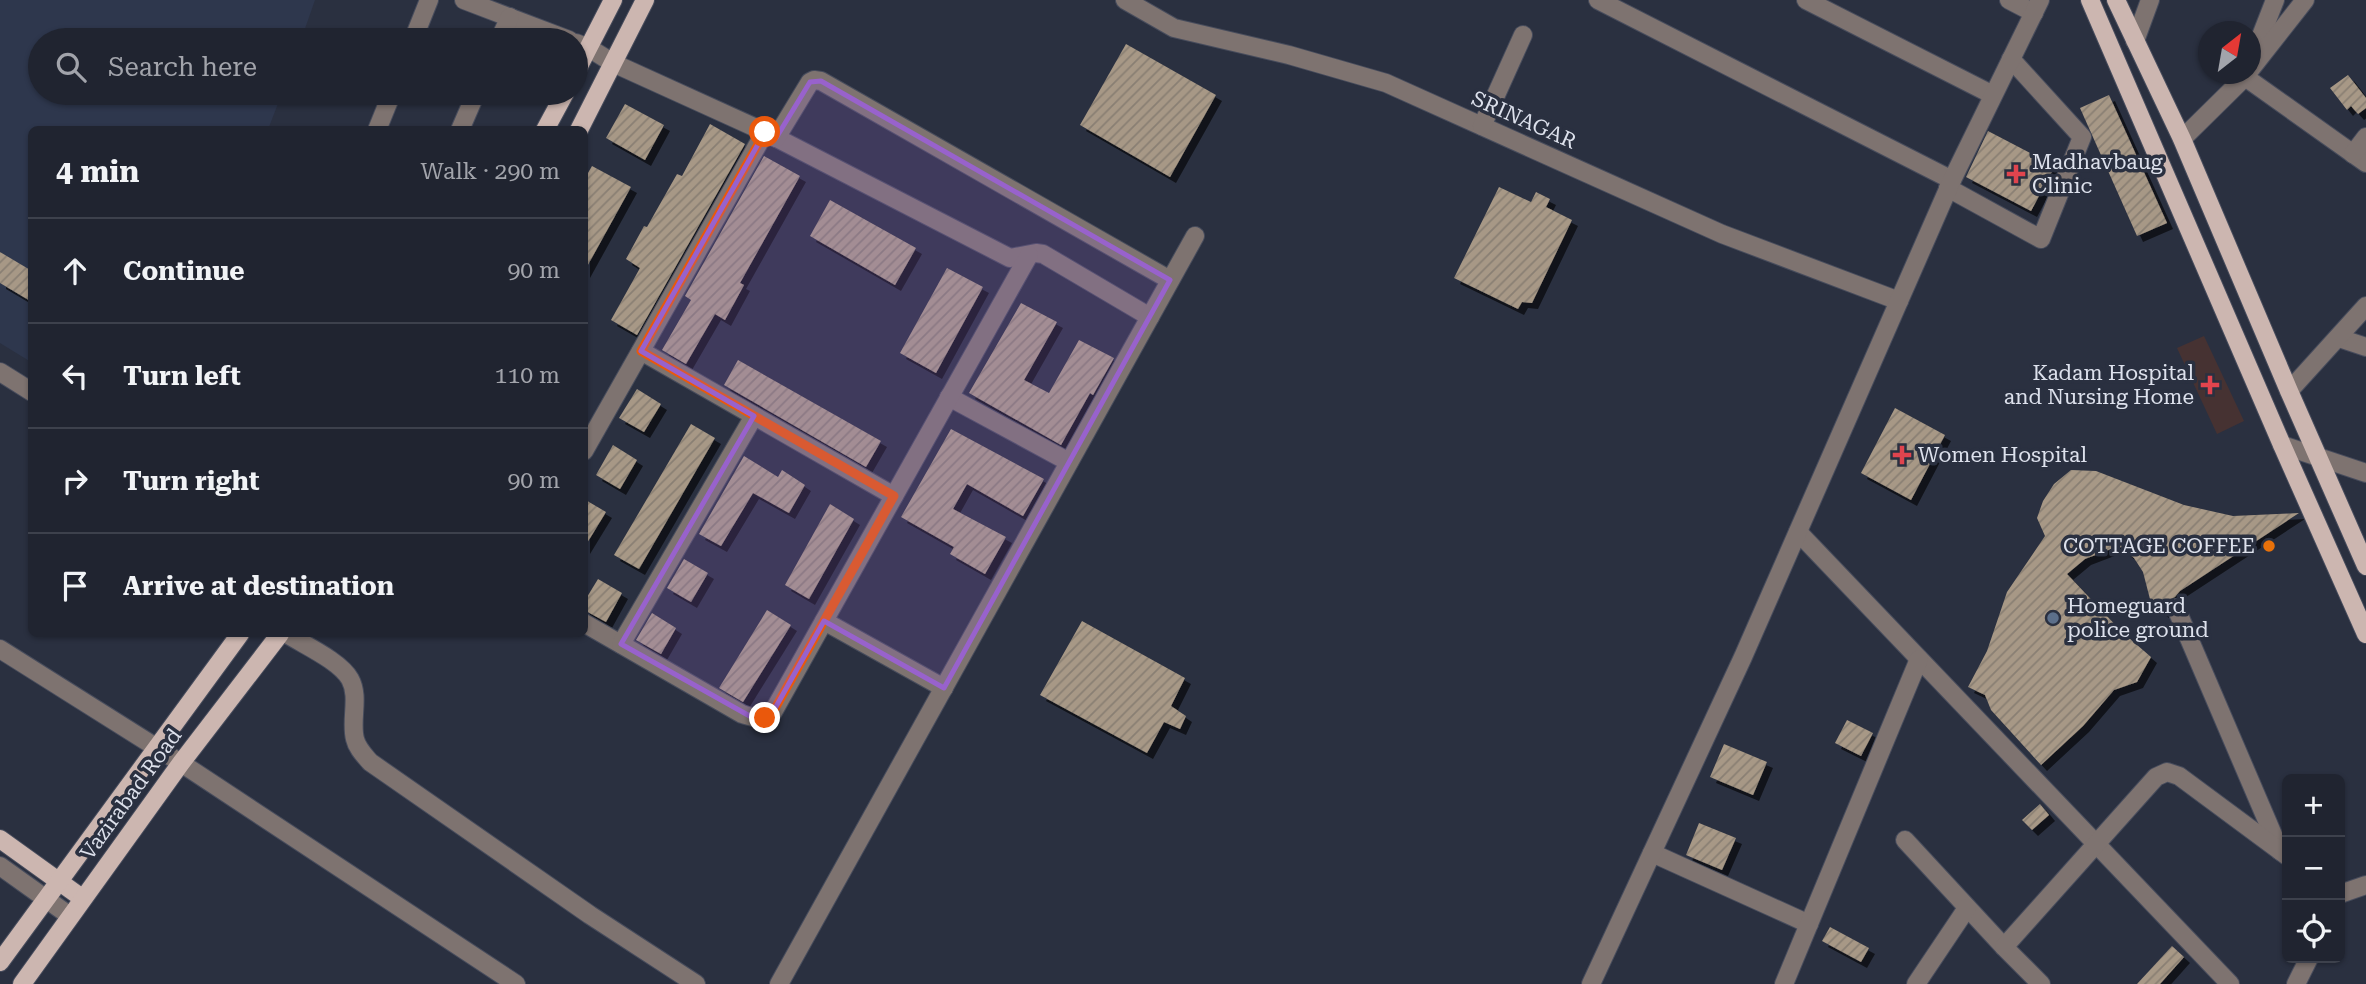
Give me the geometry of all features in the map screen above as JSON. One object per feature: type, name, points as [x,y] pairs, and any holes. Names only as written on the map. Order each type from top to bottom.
[{"type":"main road","points":[[588,37],[613,0]]},
{"type":"main road","points":[[581,126],[645,0]]},
{"type":"main road","points":[[2090,0],[2366,634]]},
{"type":"main road","points":[[2116,0],[2182,139],[2288,391],[2366,566]]},
{"type":"main road","points":[[547,126],[559,105]]},
{"type":"main road","name":"Vazirabad Road","points":[[0,962],[238,637]]},
{"type":"main road","name":"Vazirabad Road","points":[[22,984],[181,763],[277,637]]},
{"type":"main road","points":[[0,839],[82,898]]},
{"type":"street","points":[[418,28],[429,0]]},
{"type":"street","points":[[464,0],[538,28]]},
{"type":"street","name":"SRINAGAR","points":[[1125,0],[1174,28],[1289,55],[1386,83],[1722,234],[1899,301]]},
{"type":"street","points":[[1598,0],[1950,184],[2041,239],[2082,137],[2011,59]]},
{"type":"street","points":[[1806,0],[1993,95]]},
{"type":"street","points":[[1591,984],[1743,657],[1950,184],[2037,7],[2009,0]]},
{"type":"street","points":[[2134,41],[2150,0]]},
{"type":"street","points":[[2261,37],[2275,0]]},
{"type":"street","points":[[2261,55],[2305,0]]},
{"type":"street","points":[[504,28],[509,17]]},
{"type":"street","points":[[1482,126],[1523,35]]},
{"type":"street","points":[[588,49],[770,135],[1010,258],[1043,254],[1150,317]]},
{"type":"street","points":[[588,444],[770,135],[814,80],[821,80],[1170,280]]},
{"type":"street","points":[[2261,81],[2360,159],[2366,137]]},
{"type":"street","points":[[2182,139],[2235,84]]},
{"type":"street","points":[[379,126],[387,105]]},
{"type":"street","points":[[462,126],[471,105]]},
{"type":"street","points":[[779,984],[1195,236]]},
{"type":"street","points":[[588,625],[742,714],[755,719],[765,718],[773,712],[1030,255]]},
{"type":"street","points":[[2288,391],[2366,306]]},
{"type":"street","points":[[2339,338],[2366,347]]},
{"type":"street","points":[[641,351],[894,496]]},
{"type":"street","points":[[0,372],[28,390]]},
{"type":"street","points":[[949,397],[1069,462]]},
{"type":"street","points":[[621,644],[754,416]]},
{"type":"street","points":[[2282,445],[2366,473]]},
{"type":"street","points":[[1798,532],[2230,984]]},
{"type":"street","points":[[2176,608],[2282,848]]},
{"type":"street","points":[[824,621],[944,688]]},
{"type":"street","points":[[292,637],[339,667],[348,676],[354,691],[354,738],[370,762],[590,915],[696,984]]},
{"type":"street","points":[[0,649],[181,763],[516,984]]},
{"type":"street","points":[[1784,984],[1919,659]]},
{"type":"street","points":[[2004,947],[2157,777],[2167,772],[2179,776],[2282,852]]},
{"type":"street","points":[[1905,840],[2041,984]]},
{"type":"street","points":[[1652,853],[1809,924]]},
{"type":"street","points":[[0,866],[70,915]]},
{"type":"street","points":[[2345,893],[2366,885]]},
{"type":"street","points":[[1916,984],[1967,908]]},
{"type":"street","points":[[2296,984],[2306,963]]},
{"type":"highlighted area","points":[[821,81],[1170,280],[944,688],[824,621],[773,712],[755,719],[621,644],[754,416],[641,351],[765,132],[776,138],[810,82]]},
{"type":"shaded area","points":[[0,0],[315,0],[305,28],[28,28],[28,105],[277,105],[269,126],[28,126],[28,360],[0,343]]},
{"type":"shaded area","points":[[2204,336],[2244,421],[2217,434],[2177,348]]},
{"type":"building","points":[[1126,44],[1216,95],[1170,177],[1080,125]]},
{"type":"building","points":[[2348,75],[2366,98],[2366,108],[2358,114],[2351,106],[2347,110],[2330,88]]},
{"type":"building","points":[[2109,95],[2167,223],[2137,236],[2080,108]]},
{"type":"building","points":[[625,104],[664,125],[645,160],[606,138]]},
{"type":"building","points":[[710,124],[745,144],[637,335],[611,320],[640,268],[626,259],[677,174],[682,176]]},
{"type":"building","points":[[1988,131],[2055,166],[2031,211],[1966,177]]},
{"type":"building","points":[[764,156],[800,176],[740,283],[744,285],[725,320],[715,314],[686,364],[662,350],[691,300],[685,296]]},
{"type":"building","points":[[592,166],[631,187],[588,265],[588,173]]},
{"type":"building","points":[[1499,187],[1531,202],[1536,192],[1550,199],[1546,207],[1572,220],[1532,303],[1522,302],[1518,309],[1454,278]]},
{"type":"building","points":[[830,200],[916,248],[895,285],[810,236]]},
{"type":"building","points":[[0,252],[28,269],[28,300],[0,283]]},
{"type":"building","points":[[947,268],[983,287],[936,373],[900,353]]},
{"type":"building","points":[[1021,303],[1057,322],[1024,380],[1049,393],[1079,340],[1114,358],[1093,395],[1090,393],[1061,445],[969,393]]},
{"type":"building","points":[[738,360],[881,441],[866,467],[724,385]]},
{"type":"building","points":[[637,389],[661,404],[644,432],[619,418]]},
{"type":"building","points":[[1895,408],[1945,435],[1911,500],[1861,473]]},
{"type":"building","points":[[691,424],[715,438],[639,569],[614,555]]},
{"type":"building","points":[[951,429],[1044,479],[1023,516],[967,484],[953,509],[1006,537],[985,574],[950,554],[954,547],[901,517]]},
{"type":"building","points":[[613,445],[637,460],[620,489],[596,475]]},
{"type":"building","points":[[744,456],[778,477],[782,470],[805,485],[789,513],[753,493],[721,546],[699,534]]},
{"type":"building","name":"Homeguard police ground","points":[[2071,470],[2096,471],[2184,505],[2233,516],[2299,513],[2180,591],[2167,601],[2163,612],[2151,603],[2143,572],[2134,558],[2119,546],[2085,559],[2067,574],[2122,632],[2151,657],[2137,682],[2114,690],[2083,726],[2041,765],[1991,710],[1985,695],[1968,687],[1987,651],[2007,592],[2045,536],[2037,518],[2043,501],[2054,484]]},
{"type":"building","points":[[588,501],[606,512],[588,541]]},
{"type":"building","points":[[830,504],[854,519],[809,599],[785,585]]},
{"type":"building","points":[[684,559],[708,573],[691,602],[667,588]]},
{"type":"building","points":[[598,579],[622,593],[606,622],[588,612],[588,595]]},
{"type":"building","points":[[767,610],[791,625],[743,702],[719,688]]},
{"type":"building","points":[[652,613],[676,628],[661,654],[636,640]]},
{"type":"building","points":[[1082,621],[1185,678],[1171,706],[1186,716],[1180,729],[1164,722],[1147,753],[1040,695]]},
{"type":"building","points":[[1847,720],[1873,733],[1861,756],[1835,743]]},
{"type":"building","points":[[1724,744],[1767,762],[1753,795],[1710,777]]},
{"type":"building","points":[[2040,804],[2049,815],[2032,830],[2022,820]]},
{"type":"building","points":[[1699,823],[1736,838],[1722,870],[1686,855]]},
{"type":"building","points":[[1830,927],[1869,948],[1861,962],[1822,941]]},
{"type":"building","points":[[2172,946],[2184,957],[2160,984],[2137,984]]},
{"type":"place","name":"Madhavbaug Clinic","points":[[2016,174]]},
{"type":"place","name":"Kadam Hospital and Nursing Home","points":[[2210,385]]},
{"type":"place","name":"Women Hospital","points":[[1902,455]]},
{"type":"place","name":"COTTAGE COFFEE","points":[[2269,546]]},
{"type":"place","name":"Homeguard police ground","points":[[2053,618]]},
{"type":"route","points":[[765,132],[641,351],[894,496],[773,712],[765,718]]}]
